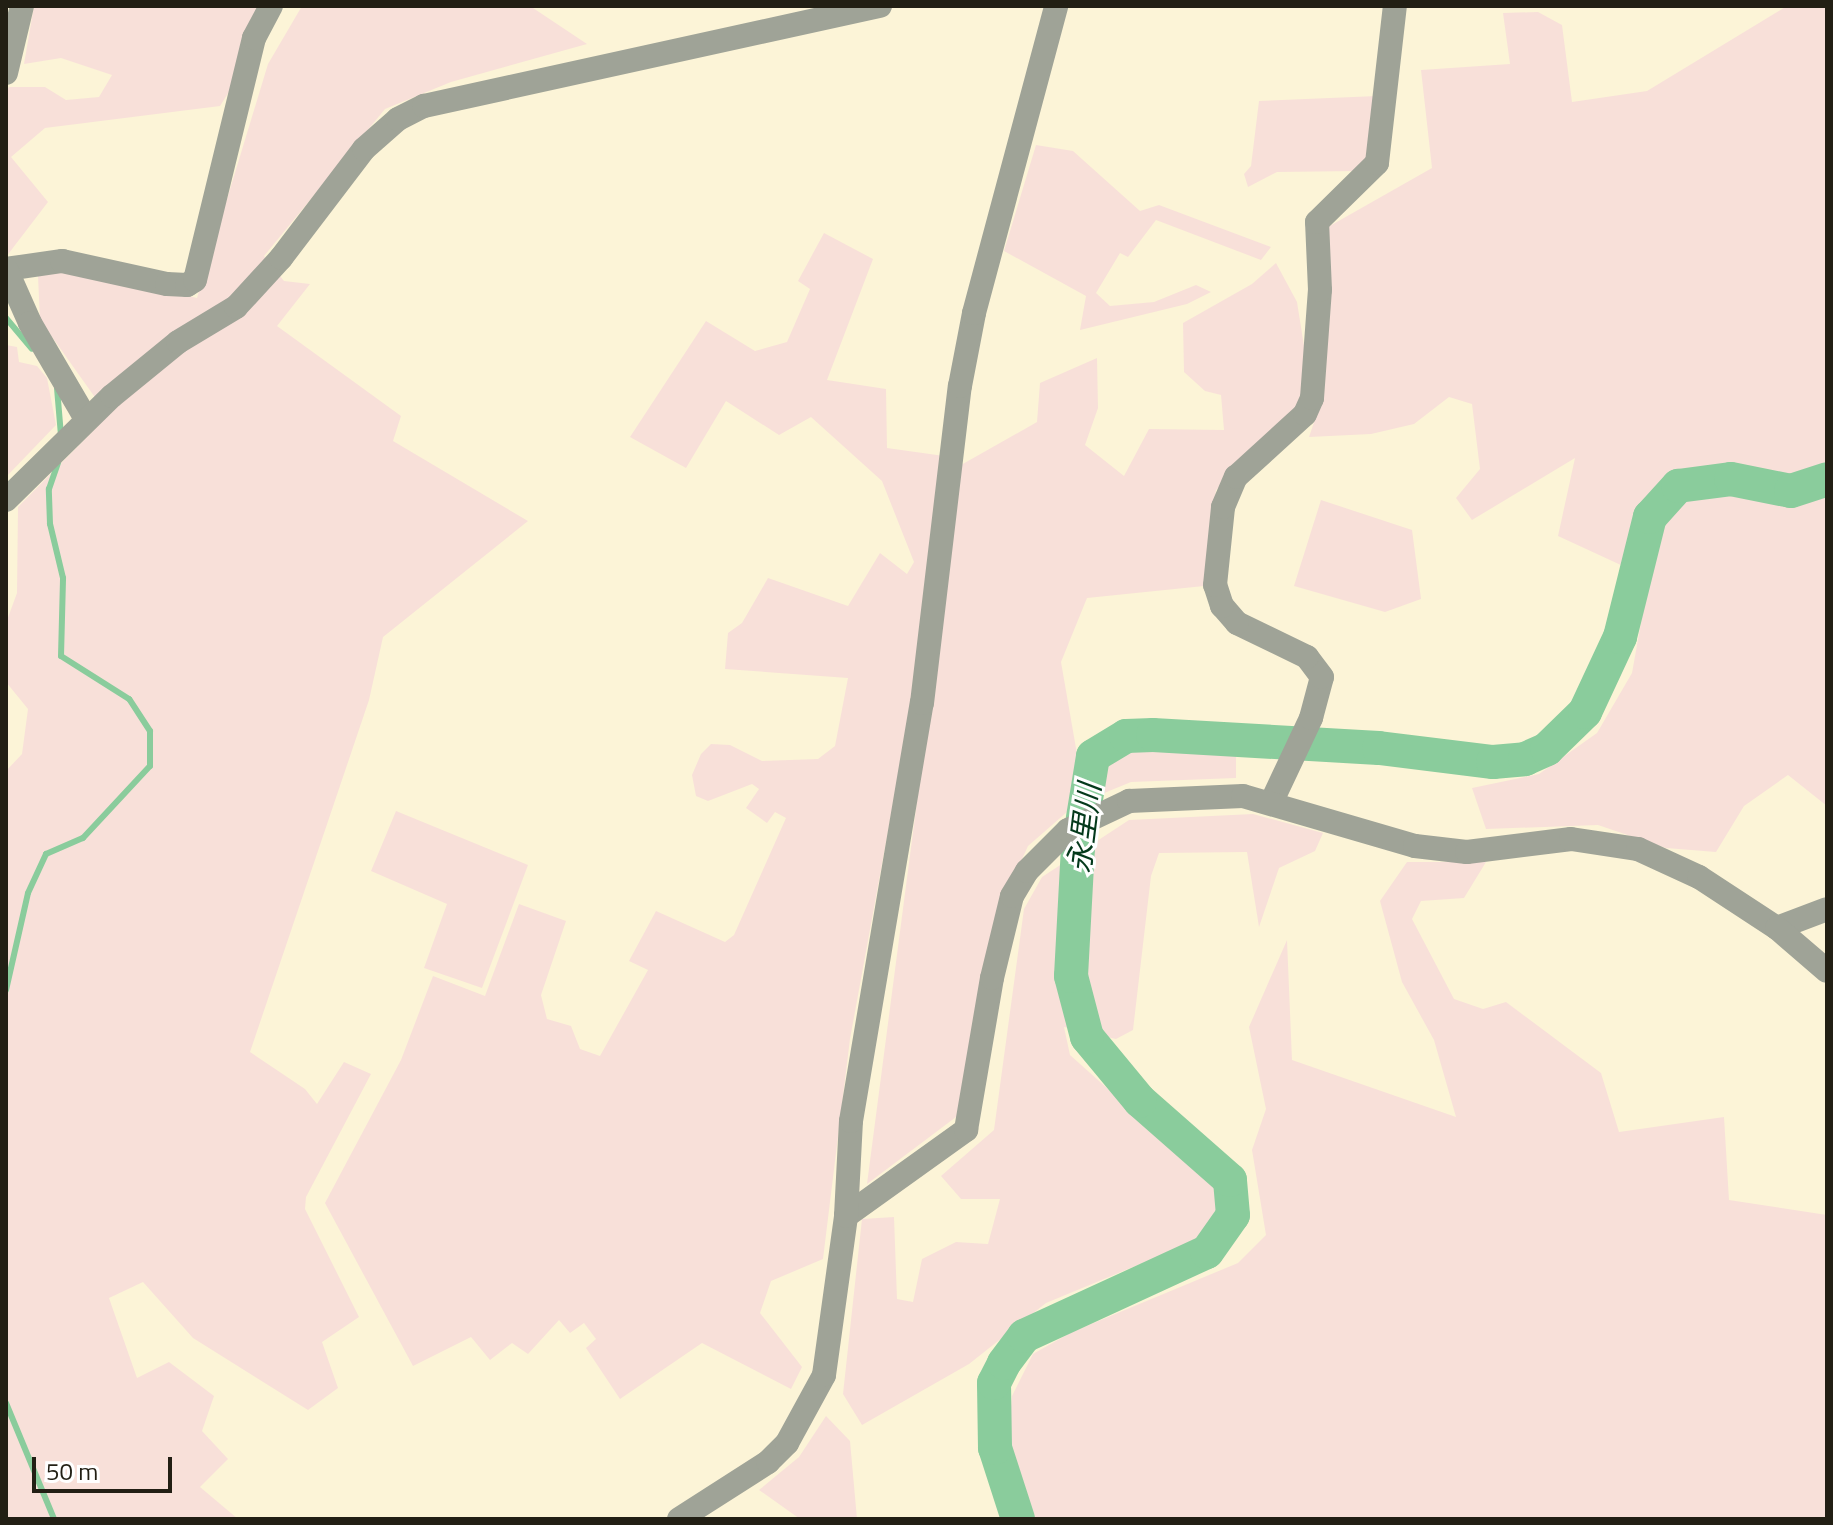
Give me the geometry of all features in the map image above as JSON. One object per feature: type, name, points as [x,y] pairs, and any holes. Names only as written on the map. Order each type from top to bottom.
[{"type":"street","points":[[6,73],[22,6]]},
{"type":"street","points":[[86,419],[30,323],[6,269],[62,261],[167,284],[187,285],[195,280],[254,38],[271,6]]},
{"type":"street","points":[[6,500],[86,419],[178,342],[236,307],[281,258],[364,149],[398,119],[424,106],[880,6]]},
{"type":"street","points":[[679,1519],[768,1462],[802,1424],[824,1375],[846,1216],[851,1121],[922,703],[960,386],[974,313],[1056,6]]},
{"type":"street","points":[[1276,791],[1322,690],[1318,666],[1237,623],[1222,606],[1215,585],[1223,507],[1236,477],[1305,414],[1312,398],[1319,333],[1317,222],[1377,163],[1395,6]]},
{"type":"street","points":[[846,1216],[966,1130],[992,978],[1012,896],[1027,871],[1068,830],[1100,811],[1129,801],[1243,796],[1276,791],[1415,846],[1467,852],[1571,839],[1638,849],[1699,877],[1777,928],[1827,971]]},
{"type":"street","points":[[1777,928],[1827,909]]},
{"type":"shaded area","points":[[34,6],[260,6],[232,87],[220,106],[45,128],[11,157],[48,202],[6,257],[6,92],[9,87],[45,87],[66,100],[99,97],[112,75],[61,58],[24,64]]},
{"type":"shaded area","points":[[302,6],[530,6],[587,44],[451,82],[385,109],[264,256],[284,281],[310,284],[277,326],[401,416],[393,441],[528,521],[383,637],[369,700],[250,1052],[305,1089],[317,1104],[344,1062],[371,1074],[306,1197],[305,1209],[359,1317],[322,1342],[338,1388],[308,1410],[193,1338],[143,1282],[109,1298],[137,1378],[169,1362],[214,1396],[202,1431],[228,1459],[200,1487],[238,1519],[6,1519],[6,771],[22,754],[28,709],[6,682],[6,623],[17,593],[18,507],[100,424],[94,396],[40,320],[38,276],[57,265],[197,298],[268,64]]},
{"type":"shaded area","points":[[1787,6],[1827,6],[1827,806],[1788,775],[1744,806],[1716,852],[1666,848],[1598,825],[1486,829],[1472,788],[1539,774],[1597,733],[1632,673],[1649,578],[1558,536],[1575,458],[1472,520],[1456,498],[1480,469],[1472,404],[1449,397],[1414,424],[1371,434],[1309,437],[1324,393],[1328,227],[1432,168],[1421,70],[1510,64],[1503,13],[1538,12],[1562,25],[1572,102],[1647,91]]},
{"type":"shaded area","points":[[1377,96],[1370,159],[1357,171],[1277,172],[1248,187],[1244,174],[1251,166],[1259,101]]},
{"type":"shaded area","points":[[1036,145],[1073,151],[1140,211],[1159,205],[1271,247],[1261,260],[1156,220],[1128,257],[1120,253],[1096,293],[1110,306],[1154,302],[1196,285],[1211,292],[1187,304],[1080,330],[1086,296],[1004,251]]},
{"type":"shaded area","points":[[824,233],[873,259],[827,380],[886,389],[887,448],[944,456],[918,667],[850,1039],[823,1259],[771,1281],[760,1313],[802,1367],[791,1389],[702,1343],[620,1399],[586,1348],[596,1339],[584,1323],[570,1333],[559,1320],[528,1354],[512,1343],[490,1360],[471,1337],[413,1366],[325,1203],[401,1060],[433,976],[485,996],[519,904],[566,921],[541,995],[547,1019],[571,1026],[580,1049],[600,1056],[648,970],[629,961],[656,911],[725,942],[734,935],[786,818],[775,812],[767,823],[746,808],[759,789],[752,784],[708,801],[696,796],[692,775],[701,754],[711,744],[730,745],[762,761],[818,759],[835,746],[848,678],[725,669],[728,633],[742,623],[768,578],[848,606],[880,553],[907,574],[914,562],[882,481],[811,417],[779,435],[726,401],[686,468],[630,437],[706,321],[755,351],[787,342],[810,289],[798,281]]},
{"type":"shaded area","points":[[1276,263],[1297,302],[1308,371],[1299,410],[1216,490],[1204,586],[1087,598],[1061,662],[1077,754],[1103,759],[1120,749],[1236,753],[1236,778],[1131,782],[1075,805],[1028,846],[1000,907],[960,1114],[867,1184],[961,465],[1037,422],[1040,383],[1097,358],[1098,408],[1085,445],[1124,476],[1149,429],[1224,430],[1221,395],[1205,391],[1184,372],[1183,323],[1252,284]]},
{"type":"shaded area","points":[[6,345],[17,347],[19,362],[37,366],[47,378],[56,425],[6,477]]},
{"type":"shaded area","points":[[1321,500],[1412,530],[1421,599],[1385,612],[1294,586]]},
{"type":"shaded area","points":[[396,811],[528,865],[482,988],[424,968],[447,904],[371,871]]},
{"type":"shaded area","points":[[1253,814],[1323,833],[1315,851],[1279,868],[1259,927],[1247,852],[1159,853],[1151,876],[1133,1030],[1116,1039],[1064,1027],[1070,1055],[1222,1191],[1219,1215],[1191,1243],[1046,1303],[969,1364],[862,1425],[843,1394],[862,1219],[894,1217],[897,1299],[913,1302],[922,1259],[956,1242],[988,1244],[1000,1199],[961,1199],[941,1176],[994,1130],[1024,909],[1042,877],[1129,820]]},
{"type":"shaded area","points":[[1407,862],[1486,862],[1464,898],[1421,901],[1412,919],[1454,999],[1483,1009],[1506,1002],[1601,1073],[1619,1132],[1724,1117],[1729,1200],[1827,1215],[1827,1519],[1031,1519],[1017,1490],[1008,1438],[1012,1396],[1033,1354],[1072,1332],[1238,1263],[1266,1235],[1252,1150],[1266,1109],[1249,1027],[1287,940],[1292,1060],[1456,1117],[1434,1040],[1402,982],[1380,901]]},
{"type":"shaded area","points":[[826,1416],[850,1441],[857,1519],[800,1519],[759,1490],[799,1457]]},
{"type":"waterway","points":[[6,318],[32,349]]},
{"type":"waterway","points":[[57,388],[61,436]]},
{"type":"waterway","points":[[6,990],[28,893],[46,854],[83,838],[150,766],[150,731],[129,699],[61,656],[63,578],[50,524],[49,489],[58,463]]},
{"type":"waterway","name":"永里川","points":[[1018,1519],[995,1448],[994,1383],[1004,1363],[1024,1336],[1207,1252],[1233,1215],[1230,1180],[1140,1101],[1087,1037],[1071,976],[1078,848],[1093,756],[1126,736],[1153,735],[1379,748],[1493,762],[1525,759],[1547,749],[1585,712],[1620,637],[1650,517],[1678,486],[1731,479],[1791,491],[1827,479]]},
{"type":"waterway","points":[[6,1403],[54,1519]]}]
